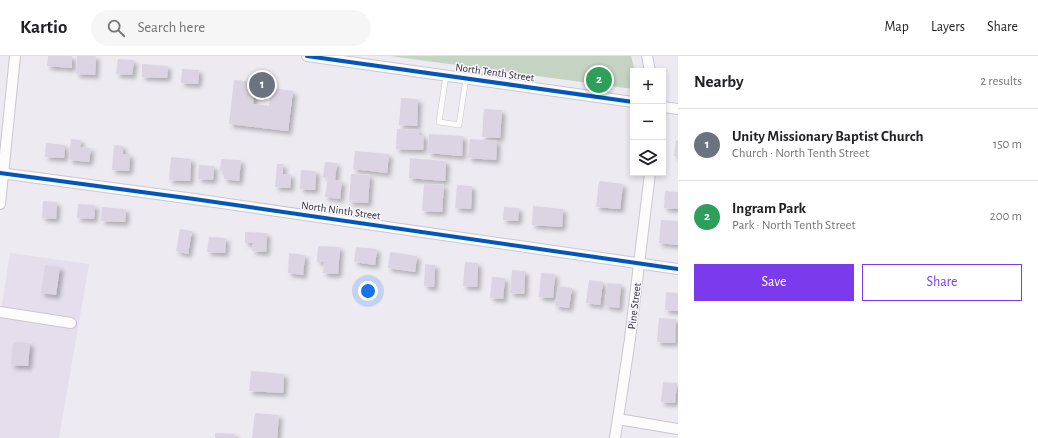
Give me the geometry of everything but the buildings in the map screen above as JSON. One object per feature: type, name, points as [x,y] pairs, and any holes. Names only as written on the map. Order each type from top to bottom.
[{"type":"street","points":[[0,204],[15,56]]},
{"type":"street","name":"North Tenth Street","points":[[307,56],[446,74],[630,102]]},
{"type":"street","points":[[647,56],[649,68]]},
{"type":"street","points":[[666,107],[678,109]]},
{"type":"street","name":"North Ninth Street","points":[[2,173],[194,198],[678,269]]},
{"type":"street","name":"Pine Street","points":[[615,438],[650,176]]},
{"type":"street","points":[[0,312],[71,323]]},
{"type":"street","points":[[618,419],[678,429]]},
{"type":"lane","points":[[446,74],[439,122],[459,125],[466,78]]},
{"type":"shaded area","points":[[10,253],[89,264],[59,438],[0,438],[0,318]]},
{"type":"green space","points":[[390,56],[631,56],[634,68],[630,68],[630,89]]},
{"type":"cycle path","points":[[307,56],[630,102]]},
{"type":"cycle path","points":[[0,173],[194,199],[678,269]]},
{"type":"place","name":"Ingram Park","points":[[599,80]]},
{"type":"place","name":"Unity Missionary Baptist Church","points":[[262,85]]}]
